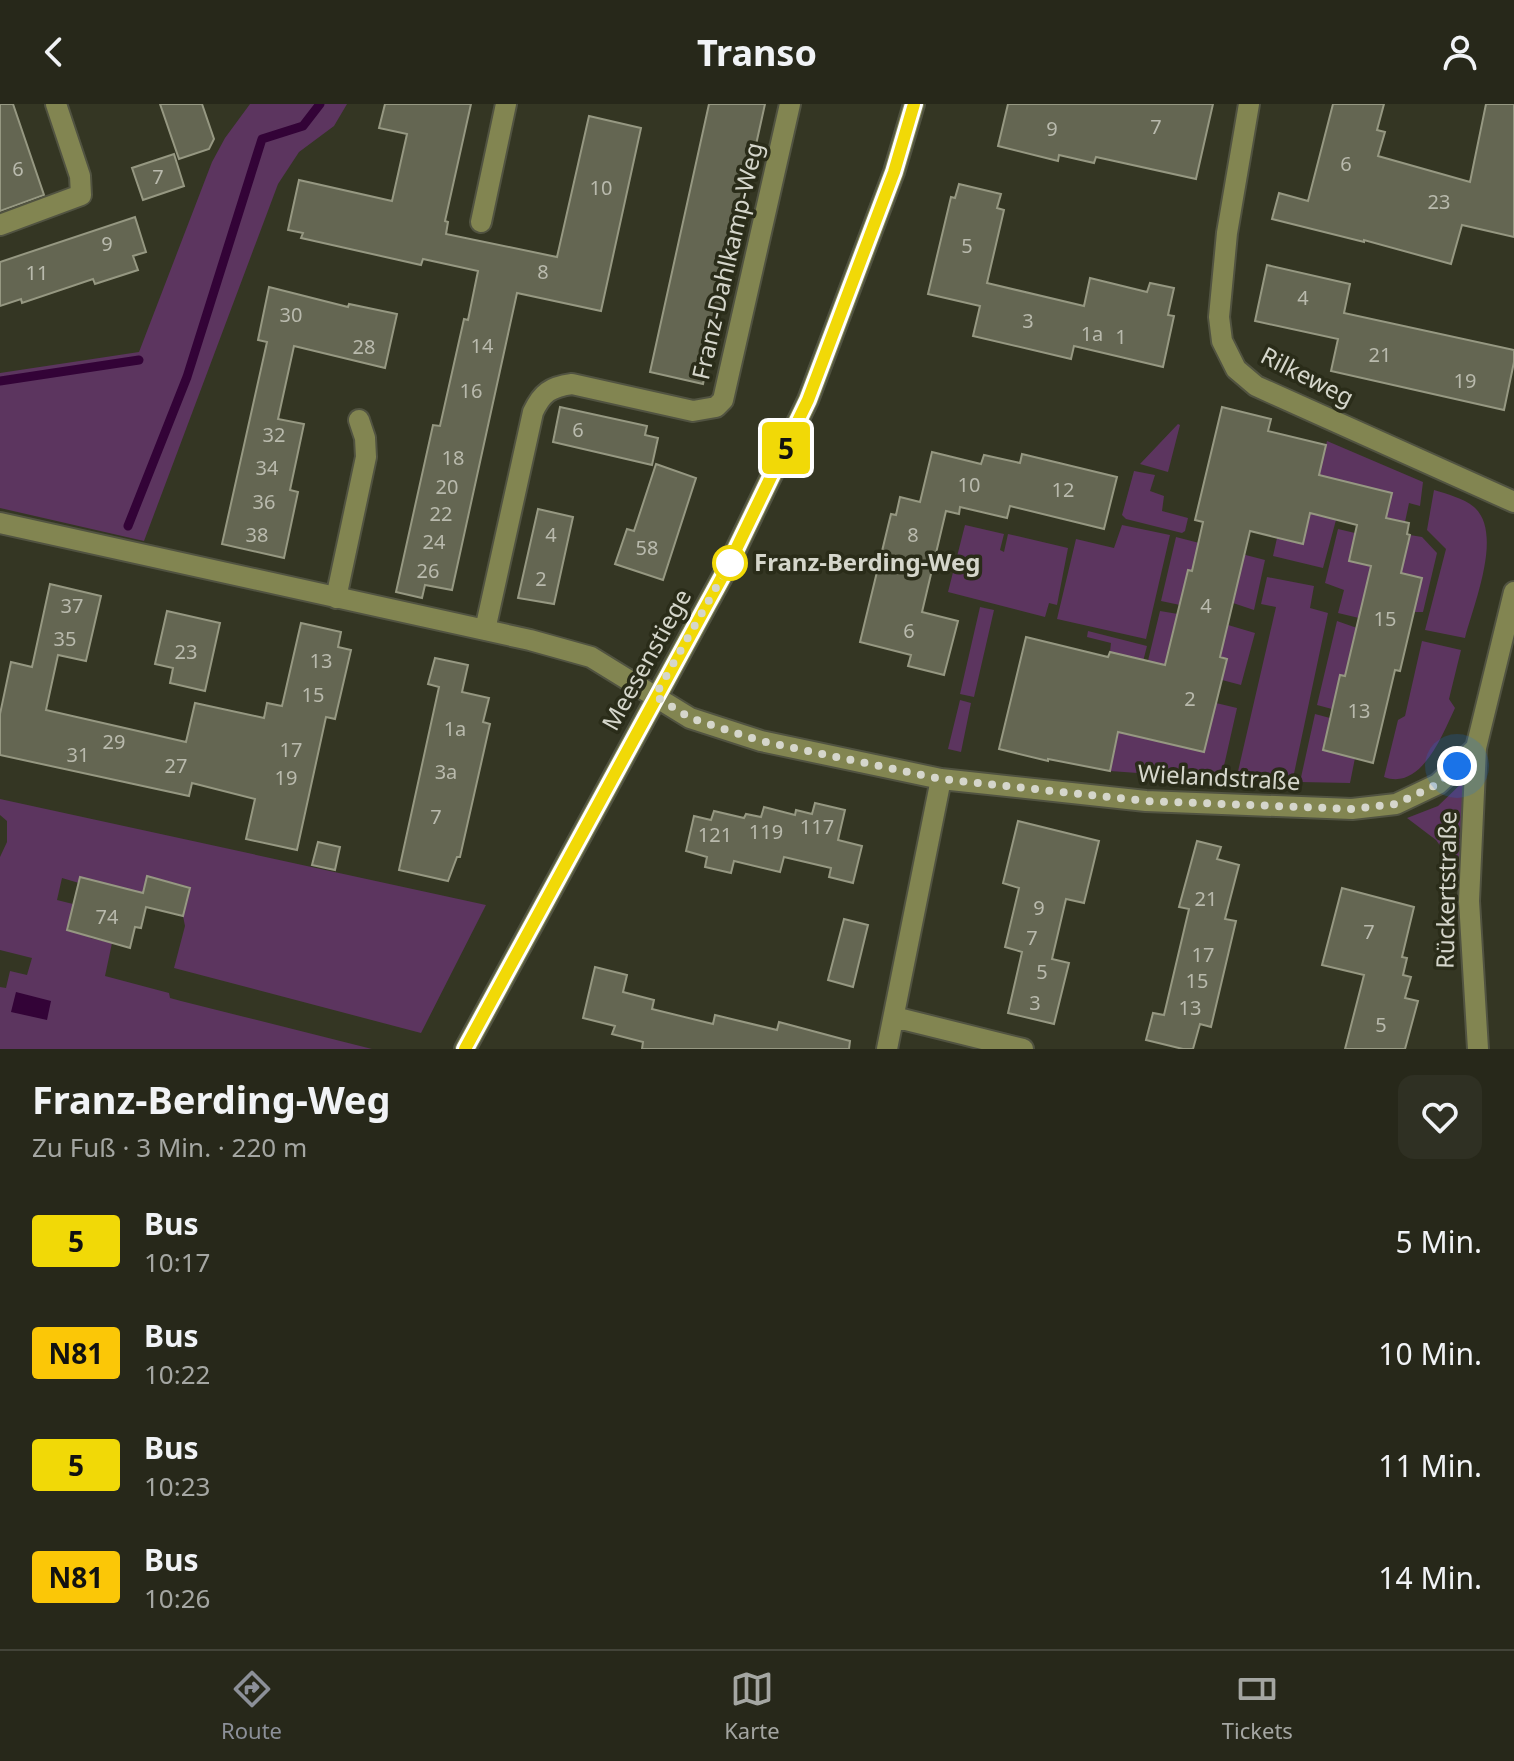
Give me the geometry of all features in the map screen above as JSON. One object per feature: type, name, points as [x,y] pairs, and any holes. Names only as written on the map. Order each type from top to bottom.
[{"type":"street","points":[[0,225],[81,195],[80,176],[56,104]]},
{"type":"street","points":[[481,222],[506,104]]},
{"type":"street","name":"Franz-Dahlkamp-Weg","points":[[485,630],[533,412],[542,394],[556,386],[572,384],[693,411],[716,407],[723,400],[790,104]]},
{"type":"street","name":"Meesenstiege","points":[[465,1049],[727,568],[808,400],[894,172],[914,104]]},
{"type":"street","name":"Rilkeweg","points":[[1249,104],[1227,233],[1219,317],[1222,341],[1236,369],[1256,386],[1514,502]]},
{"type":"street","points":[[336,598],[366,457],[365,438],[359,420]]},
{"type":"street","points":[[0,523],[485,630],[591,657],[655,696]]},
{"type":"street","name":"Rückertstraße","points":[[1478,1049],[1469,901],[1476,748],[1514,592]]},
{"type":"street","name":"Wielandstraße","points":[[655,696],[690,718],[761,741],[941,779],[1146,801],[1352,809],[1396,804],[1438,784],[1476,748]]},
{"type":"street","points":[[887,1049],[941,779]]},
{"type":"street","points":[[894,1017],[1023,1049]]},
{"type":"shaded area","points":[[250,104],[347,104],[334,126],[299,152],[278,184],[144,541],[0,508],[0,373],[139,352],[212,162]]},
{"type":"shaded area","points":[[1178,424],[1168,472],[1140,464]]},
{"type":"shaded area","points":[[1327,441],[1423,482],[1420,506],[1409,503],[1405,522],[1386,517],[1391,493],[1339,480],[1330,518],[1336,520],[1323,568],[1273,556],[1277,538],[1302,544]]},
{"type":"shaded area","points":[[1134,471],[1155,475],[1150,491],[1164,496],[1162,511],[1188,518],[1185,531],[1182,533],[1126,519],[1122,515]]},
{"type":"shaded area","points":[[1434,490],[1474,507],[1483,519],[1486,534],[1484,570],[1465,638],[1425,630],[1446,549],[1427,530]]},
{"type":"shaded area","points":[[965,525],[1004,534],[1000,550],[1004,552],[1008,534],[1068,548],[1057,605],[1049,603],[1045,617],[948,592]]},
{"type":"shaded area","points":[[1122,525],[1170,535],[1146,639],[1057,619],[1076,539],[1114,548]]},
{"type":"shaded area","points":[[1338,529],[1355,533],[1349,561],[1376,567],[1359,618],[1338,613],[1344,590],[1325,583]]},
{"type":"shaded area","points":[[1410,535],[1422,537],[1437,553],[1423,612],[1414,612],[1422,578],[1401,573]]},
{"type":"shaded area","points":[[1176,537],[1265,560],[1254,610],[1233,603],[1242,564],[1196,554],[1192,571],[1188,570],[1180,605],[1161,601]]},
{"type":"shaded area","points":[[1267,577],[1314,586],[1310,608],[1328,613],[1292,783],[1236,780],[1276,607],[1261,604]]},
{"type":"shaded area","points":[[980,607],[994,610],[974,697],[960,694]]},
{"type":"shaded area","points":[[1160,611],[1178,614],[1168,679],[1145,673]]},
{"type":"shaded area","points":[[1337,621],[1357,628],[1345,676],[1340,676],[1332,709],[1317,705]]},
{"type":"shaded area","points":[[1228,625],[1255,633],[1241,685],[1222,680],[1227,659],[1220,657]]},
{"type":"shaded area","points":[[1088,631],[1147,646],[1138,681],[1159,742],[1204,752],[1216,703],[1237,708],[1221,779],[1110,771],[1135,658],[1110,652],[1111,643],[1087,637]]},
{"type":"shaded area","points":[[1422,641],[1461,650],[1449,699],[1455,708],[1437,745],[1420,768],[1409,776],[1397,779],[1384,777],[1398,720],[1405,716]]},
{"type":"shaded area","points":[[960,700],[971,703],[961,752],[948,749]]},
{"type":"shaded area","points":[[1315,714],[1330,718],[1323,750],[1355,758],[1350,783],[1300,782]]},
{"type":"shaded area","points":[[1464,781],[1460,873],[1436,840],[1407,818],[1438,806]]},
{"type":"shaded area","points":[[0,799],[486,905],[421,1033],[174,968],[185,926],[183,916],[190,887],[147,876],[143,893],[81,877],[79,883],[62,878],[57,900],[73,904],[90,938],[112,943],[105,976],[169,993],[170,998],[372,1049],[0,1049],[0,987],[6,988],[10,971],[27,975],[32,958],[0,950],[0,857],[7,842],[7,821],[0,815]]},
{"type":"shaded area","points":[[16,992],[51,1001],[47,1020],[11,1012]]},
{"type":"building","points":[[0,104],[13,104],[44,195],[0,211]]},
{"type":"building","points":[[160,104],[202,104],[214,139],[209,149],[179,159]]},
{"type":"building","points":[[385,104],[471,104],[445,221],[448,222],[446,234],[557,257],[589,116],[641,128],[601,311],[517,293],[452,590],[425,585],[422,598],[396,592],[433,425],[440,426],[478,271],[423,259],[421,265],[301,238],[303,233],[288,230],[299,180],[392,201],[407,134],[379,128]]},
{"type":"building","points":[[709,104],[765,104],[703,384],[650,372]]},
{"type":"building","points":[[1008,104],[1213,104],[1196,179],[1096,157],[1094,163],[1059,155],[1058,161],[998,146]]},
{"type":"building","points":[[1333,104],[1384,104],[1377,130],[1385,132],[1378,156],[1470,182],[1486,104],[1514,104],[1514,237],[1462,225],[1451,264],[1272,219],[1279,193],[1308,201]]},
{"type":"building","points":[[174,154],[184,186],[143,200],[132,168]]},
{"type":"building","points":[[959,184],[1001,194],[997,208],[1004,210],[987,283],[1084,306],[1090,278],[1147,292],[1150,283],[1174,288],[1168,315],[1174,316],[1163,367],[1074,346],[1071,359],[973,336],[980,306],[928,294],[951,197],[955,198]]},
{"type":"building","points":[[135,217],[146,252],[133,256],[138,270],[95,284],[93,279],[22,303],[21,299],[0,306],[0,262]]},
{"type":"building","points":[[1267,265],[1350,284],[1344,313],[1514,350],[1504,410],[1331,371],[1338,339],[1255,321]]},
{"type":"building","points":[[269,287],[348,307],[349,304],[397,314],[385,368],[294,346],[278,419],[304,424],[290,490],[298,492],[284,558],[222,544],[267,342],[258,340]]},
{"type":"building","points":[[560,407],[647,426],[645,435],[658,438],[652,465],[553,442]]},
{"type":"building","points":[[1222,407],[1271,419],[1268,431],[1326,445],[1319,475],[1392,493],[1386,518],[1409,523],[1407,534],[1410,535],[1401,573],[1422,578],[1400,671],[1395,670],[1373,763],[1323,750],[1340,675],[1345,676],[1371,566],[1349,561],[1357,525],[1310,513],[1303,544],[1250,531],[1220,657],[1227,659],[1204,752],[1118,732],[1110,771],[999,749],[1026,637],[1108,657],[1110,652],[1165,665],[1203,522],[1195,520]]},
{"type":"building","points":[[932,452],[981,464],[984,455],[1020,463],[1022,454],[1117,477],[1104,529],[1010,506],[1007,518],[960,507],[959,514],[946,511],[922,612],[958,621],[944,675],[908,666],[911,655],[860,642],[891,514],[896,515],[900,497],[920,502]]},
{"type":"building","points":[[656,464],[696,478],[663,580],[615,564],[627,529],[634,531]]},
{"type":"building","points":[[538,509],[573,517],[554,604],[518,598]]},
{"type":"building","points":[[50,584],[101,596],[86,661],[58,655],[46,710],[186,742],[195,703],[264,718],[267,703],[282,706],[301,623],[341,632],[338,647],[351,650],[335,719],[326,717],[297,850],[246,839],[255,799],[192,783],[189,796],[0,755],[0,714],[11,662],[32,667]]},
{"type":"building","points":[[167,611],[220,623],[205,691],[170,683],[173,668],[155,664]]},
{"type":"building","points":[[435,658],[468,665],[462,692],[489,698],[483,722],[490,724],[460,857],[457,857],[448,881],[399,870],[439,687],[428,684]]},
{"type":"building","points":[[815,803],[845,810],[838,840],[862,846],[853,883],[829,877],[831,868],[784,857],[780,872],[734,861],[731,873],[705,867],[707,857],[686,851],[694,816],[711,820],[714,811],[744,818],[746,814],[761,817],[764,807],[795,815],[796,810],[812,814]]},
{"type":"building","points":[[1018,821],[1099,841],[1084,903],[1066,899],[1052,959],[1069,963],[1054,1024],[1008,1013],[1022,952],[1005,947],[1019,888],[1003,883]]},
{"type":"building","points":[[1197,841],[1221,847],[1217,859],[1239,865],[1225,919],[1236,921],[1211,1027],[1200,1024],[1193,1049],[1183,1049],[1146,1040],[1153,1013],[1164,1015],[1189,909],[1179,907]]},
{"type":"building","points":[[318,842],[340,847],[335,870],[312,865]]},
{"type":"building","points":[[147,876],[190,888],[183,916],[146,907],[141,928],[135,927],[130,948],[67,930],[80,877],[143,893]]},
{"type":"building","points":[[1342,888],[1414,907],[1402,957],[1407,958],[1403,975],[1411,977],[1405,998],[1418,1001],[1405,1049],[1345,1049],[1364,975],[1322,965]]},
{"type":"building","points":[[844,919],[868,925],[853,987],[828,980]]},
{"type":"building","points":[[595,967],[627,975],[623,992],[654,1000],[652,1009],[713,1024],[715,1015],[777,1030],[779,1022],[850,1041],[849,1049],[642,1049],[643,1042],[612,1034],[615,1026],[583,1018]]},
{"type":"waterway","points":[[128,526],[187,377],[262,139],[303,126],[320,104]]},
{"type":"waterway","points":[[0,381],[139,360]]},
{"type":"bus line","name":"5","points":[[465,1049],[727,568],[792,434],[808,400],[894,172],[914,104]]},
{"type":"place","name":"Franz-Berding-Weg","points":[[730,563]]},
{"type":"route","points":[[730,563],[655,696],[690,718],[761,741],[941,779],[1146,801],[1263,808],[1352,809],[1396,804],[1438,784],[1457,766]]}]
